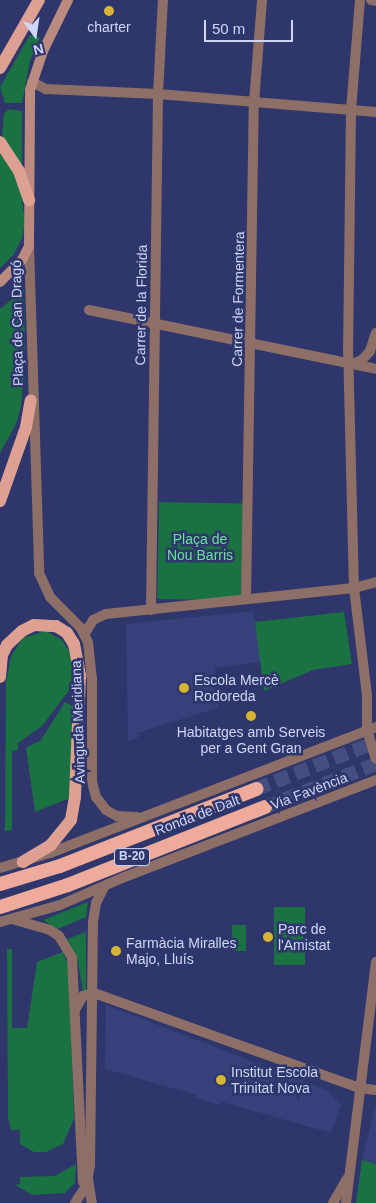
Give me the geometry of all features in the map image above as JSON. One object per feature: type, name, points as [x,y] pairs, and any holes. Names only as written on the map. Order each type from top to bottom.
[{"type":"highway","name":"Ronda de Dalt","points":[[0,884],[60,866],[256,789]]},
{"type":"highway","name":"Ronda de Dalt","points":[[0,907],[68,886],[264,807]]},
{"type":"main road","points":[[0,68],[39,0]]},
{"type":"main road","name":"Plaça de Can Dragó","points":[[0,282],[22,260],[29,246],[28,107],[32,82],[42,51],[66,2]]},
{"type":"main road","points":[[0,142],[19,171],[29,200]]},
{"type":"main road","points":[[0,501],[26,427],[31,400]]},
{"type":"main road","points":[[0,677],[2,655],[7,645],[22,630],[34,625],[56,626],[67,633],[74,644],[80,676],[75,797],[71,820],[51,845],[23,862]]},
{"type":"street","name":"Carrer de la Florida","points":[[151,610],[158,94],[163,0]]},
{"type":"street","name":"Carrer de Formentera","points":[[246,599],[254,102],[262,0]]},
{"type":"street","points":[[360,0],[351,110],[349,365],[354,588],[367,702],[376,759]]},
{"type":"street","points":[[371,0],[376,2]]},
{"type":"street","points":[[32,82],[46,89],[158,94],[376,112]]},
{"type":"street","name":"Plaça de Can Dragó","points":[[29,246],[31,400]]},
{"type":"street","points":[[89,310],[250,341],[376,370]]},
{"type":"street","points":[[349,365],[362,360],[370,351],[376,333]]},
{"type":"street","points":[[31,400],[39,573],[50,598],[85,633],[100,616],[354,588],[376,582]]},
{"type":"street","name":"Avinguda Meridiana","points":[[85,633],[91,655],[92,782],[96,797],[106,810],[116,816],[141,817]]},
{"type":"street","points":[[0,868],[23,862],[371,728]]},
{"type":"street","name":"Via Favència","points":[[0,922],[60,905],[376,780]]},
{"type":"street","points":[[92,1203],[88,1178],[94,993],[93,922],[96,903],[104,886]]},
{"type":"street","points":[[12,919],[50,930],[68,948],[75,970],[78,1199]]},
{"type":"street","points":[[346,1203],[376,962]]},
{"type":"street","points":[[76,1008],[83,996],[94,993],[359,1088],[376,1090]]},
{"type":"street","points":[[333,1203],[350,1174]]},
{"type":"street","points":[[78,1199],[88,1178]]},
{"type":"shaded area","name":"Escola Mercè Rodoreda","points":[[254,611],[261,662],[215,668],[218,708],[137,733],[138,738],[128,741],[126,624]]},
{"type":"shaded area","name":"Institut Escola Trinitat Nova","points":[[106,1005],[327,1090],[341,1105],[331,1133],[222,1102],[220,1105],[195,1098],[196,1095],[105,1069]]},
{"type":"shaded area","points":[[376,1104],[376,1164],[362,1160]]},
{"type":"green space","points":[[30,35],[40,38],[30,61],[22,103],[5,103],[0,87]]},
{"type":"green space","points":[[9,109],[22,111],[22,168],[2,135],[4,114]]},
{"type":"green space","points":[[0,148],[20,183],[25,223],[22,238],[14,254],[0,268]]},
{"type":"green space","points":[[24,289],[25,359],[21,406],[16,424],[0,453],[0,309]]},
{"type":"green space","name":"Plaça de Nou Barris","points":[[159,502],[243,503],[241,600],[157,599]]},
{"type":"green space","points":[[344,612],[352,664],[313,670],[264,691],[255,622]]},
{"type":"green space","points":[[46,631],[62,640],[71,654],[75,691],[70,689],[42,726],[18,743],[18,750],[12,751],[12,830],[5,831],[6,682],[11,656],[23,638]]},
{"type":"green space","points":[[65,702],[74,707],[70,798],[35,812],[26,748],[41,740]]},
{"type":"green space","points":[[88,902],[86,917],[58,929],[43,920]]},
{"type":"green space","points":[[274,907],[305,907],[305,965],[274,965]]},
{"type":"green space","points":[[232,925],[246,925],[246,951],[232,951]]},
{"type":"green space","points":[[86,932],[86,991],[83,991],[77,957],[67,939]]},
{"type":"green space","points":[[7,949],[12,949],[12,1028],[27,1028],[37,962],[63,952],[69,968],[74,1119],[63,1144],[46,1152],[34,1152],[20,1144],[20,1130],[11,1130],[8,1117]]},
{"type":"green space","points":[[362,1160],[376,1164],[376,1203],[356,1203]]},
{"type":"green space","points":[[76,1164],[75,1183],[65,1193],[32,1195],[15,1185],[20,1184],[20,1177],[55,1176]]},
{"type":"tunnel","points":[[256,789],[376,742]]},
{"type":"tunnel","points":[[265,807],[376,764]]},
{"type":"place","name":"charter","points":[[109,11]]},
{"type":"place","name":"Escola Mercè Rodoreda","points":[[184,688]]},
{"type":"place","name":"Habitatges amb Serveis per a Gent Gran","points":[[251,716]]},
{"type":"place","name":"Parc de l'Amistat","points":[[268,937]]},
{"type":"place","name":"Farmàcia Miralles Majo, Lluís","points":[[116,951]]},
{"type":"place","name":"Institut Escola Trinitat Nova","points":[[221,1080]]}]
